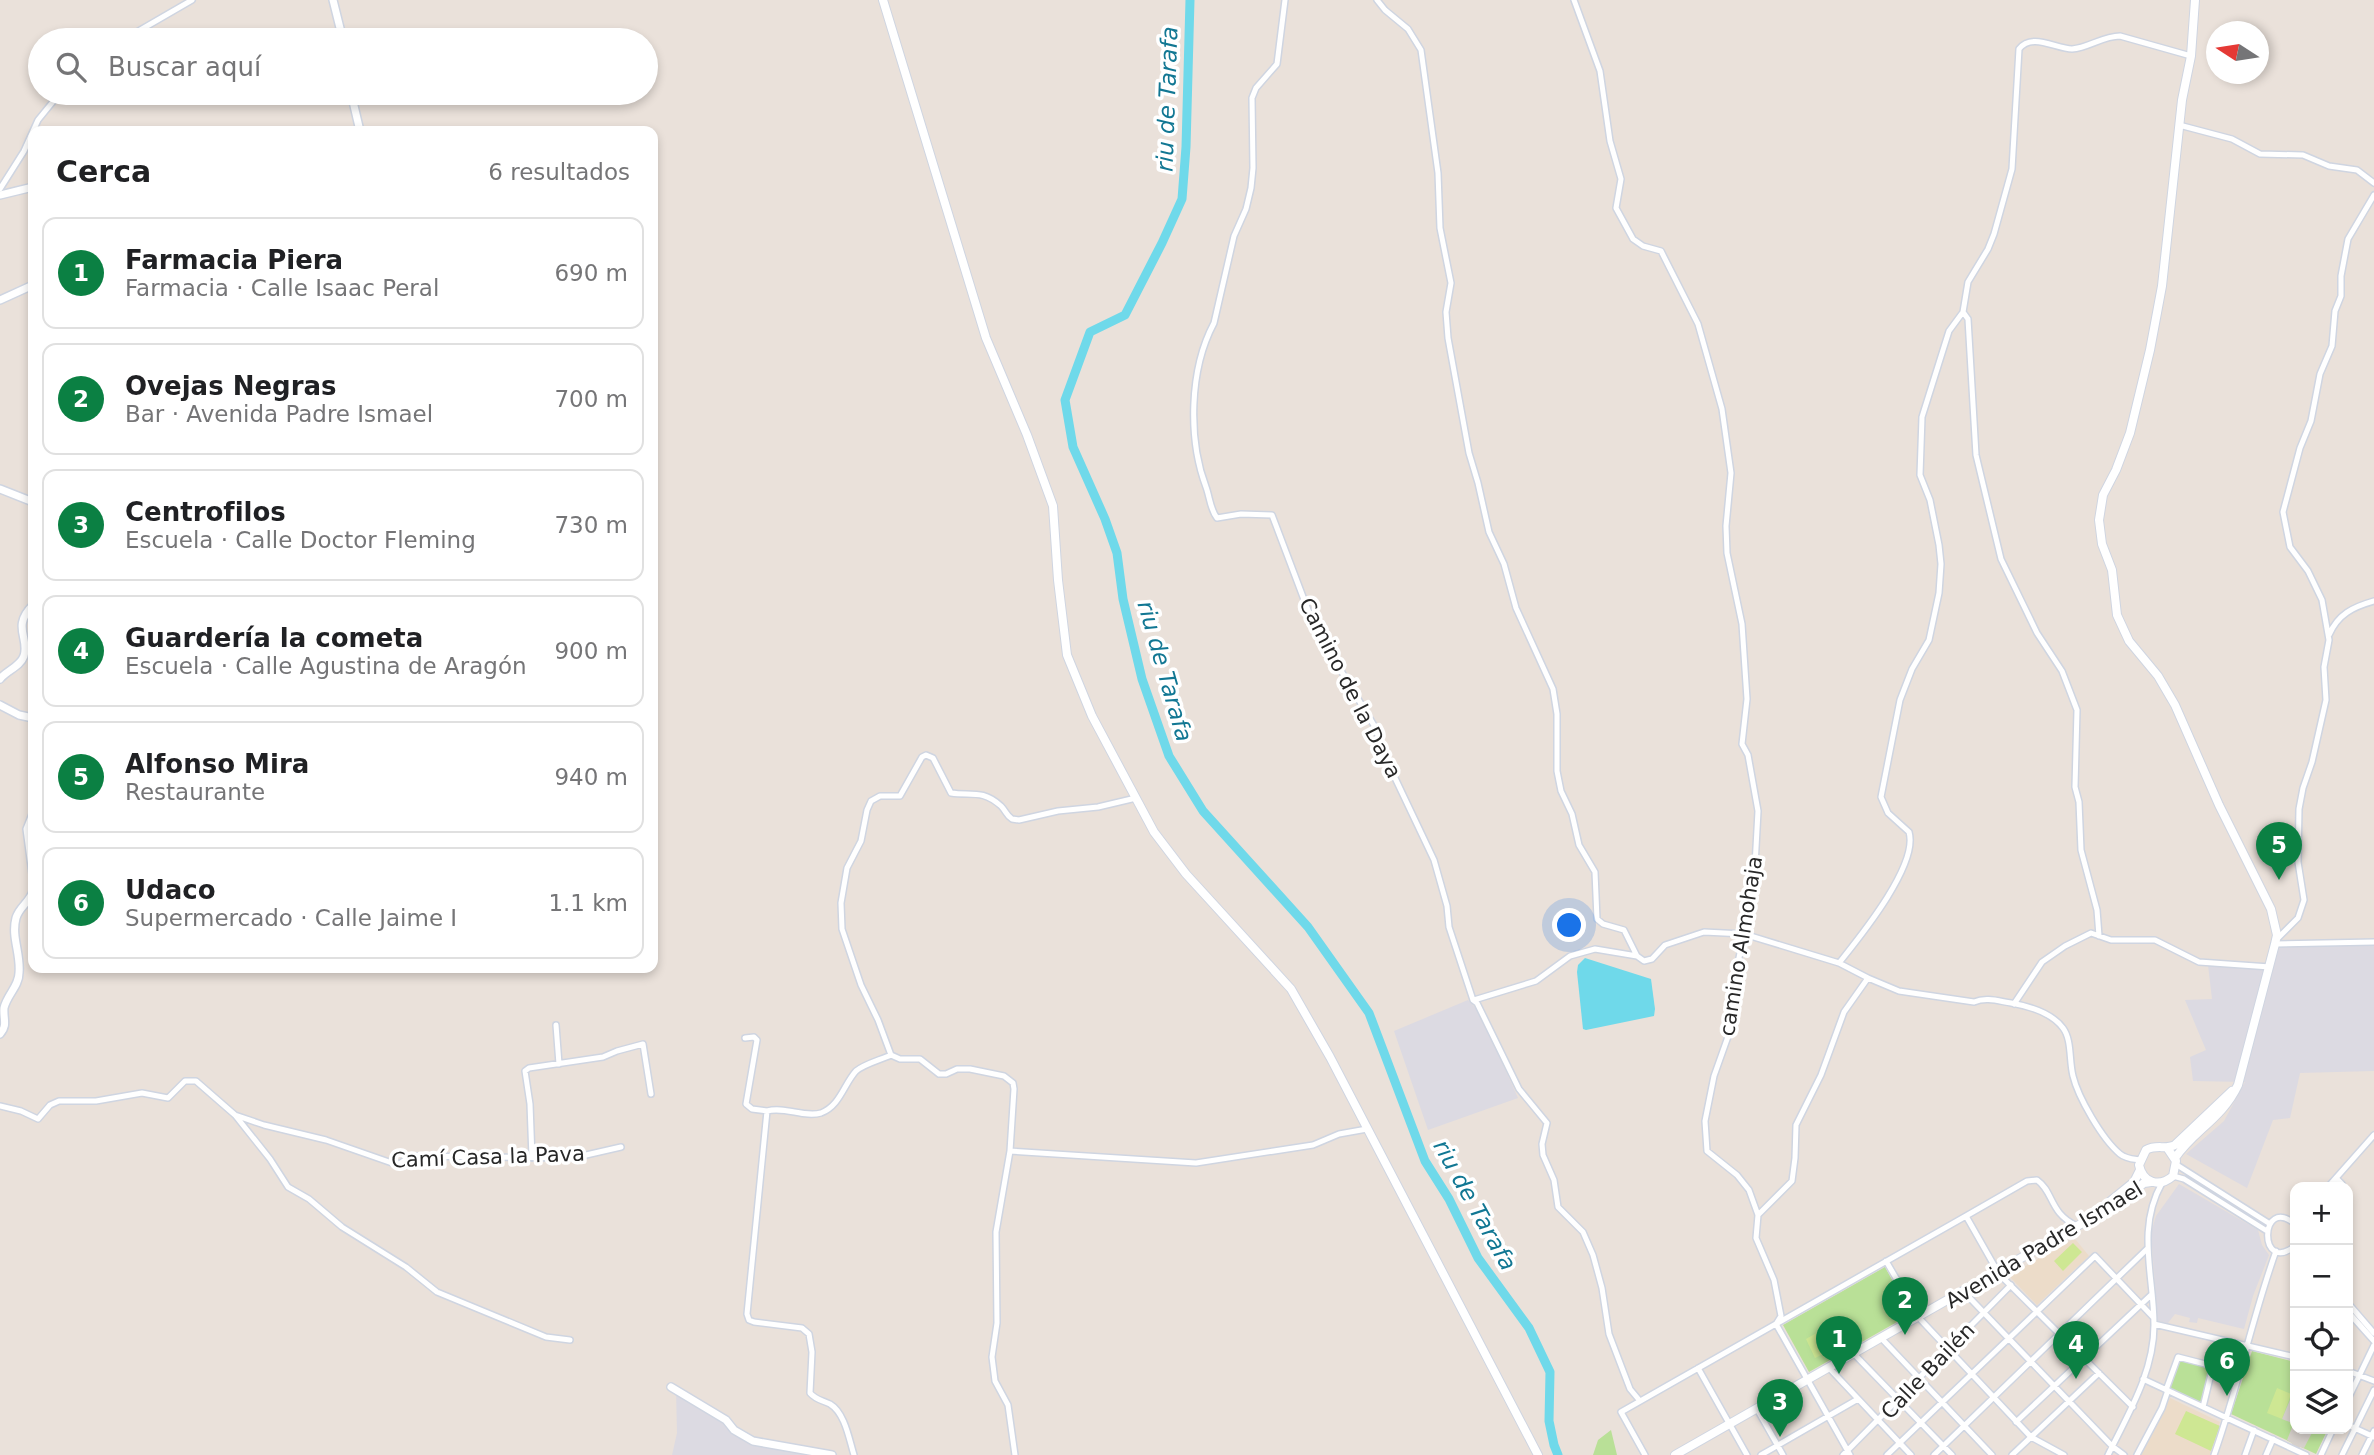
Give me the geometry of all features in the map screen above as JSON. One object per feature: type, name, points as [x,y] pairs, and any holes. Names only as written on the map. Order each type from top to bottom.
[{"type":"main road","points":[[883,0],[986,338],[1027,435],[1053,506],[1067,655],[1092,716],[1154,832],[1186,874],[1291,989],[1330,1057],[1538,1455]]},
{"type":"main road","points":[[2176,1162],[2163,1146],[2151,1147],[2140,1160],[2140,1170],[2156,1185],[2173,1176],[2181,1149],[2213,1121],[2232,1098],[2238,1085],[2276,942],[2271,909],[2219,805],[2175,705],[2158,676],[2129,641],[2117,614],[2112,570],[2102,544],[2099,520],[2104,495],[2130,433],[2162,286],[2182,100],[2191,56],[2194,0]]},
{"type":"main road","points":[[2168,1149],[2238,1085]]},
{"type":"main road","name":"Avenida Padre Ismael","points":[[1999,1273],[2077,1226],[2134,1182],[2140,1170]]},
{"type":"main road","name":"Avenida Padre Ismael","points":[[1682,1455],[2089,1223],[2144,1183],[2156,1185]]},
{"type":"main road","name":"Avenida Padre Ismael","points":[[1808,1381],[1919,1318]]},
{"type":"main road","name":"Avenida Padre Ismael","points":[[1675,1455],[1731,1425]]},
{"type":"street","points":[[144,28],[192,0]]},
{"type":"street","points":[[333,0],[340,28]]},
{"type":"street","name":"Camino de la Daya","points":[[1285,0],[1277,64],[1256,88],[1252,98],[1251,188],[1246,209],[1234,236],[1214,323],[1207,337],[1196,383],[1192,426],[1200,474],[1217,518],[1241,514],[1272,515],[1314,626],[1375,727],[1386,759],[1434,860],[1447,906],[1449,927],[1473,1000],[1477,1003],[1519,1089],[1547,1123],[1542,1144],[1554,1180],[1558,1207],[1583,1232],[1593,1255],[1602,1288],[1609,1334],[1630,1389],[1640,1401]]},
{"type":"street","points":[[1377,0],[1408,29],[1420,50],[1438,173],[1440,228],[1451,283],[1446,312],[1448,338],[1469,453],[1489,532],[1504,564],[1523,628],[1553,689],[1557,714],[1557,771],[1561,792],[1572,814],[1579,845],[1595,872],[1597,919],[1603,924],[1624,930],[1637,956]]},
{"type":"street","name":"camino Almohaja","points":[[1574,0],[1600,71],[1610,141],[1621,179],[1616,208],[1633,239],[1643,246],[1661,251],[1698,324],[1722,409],[1731,473],[1726,526],[1727,553],[1742,624],[1747,699],[1742,744],[1748,755],[1758,811],[1754,884],[1730,1002],[1730,1031],[1714,1076],[1705,1121],[1706,1151],[1737,1175],[1749,1190],[1758,1215],[1755,1238],[1774,1280],[1781,1316],[1776,1324]]},
{"type":"street","points":[[1839,963],[1867,929],[1884,901],[1910,845],[1909,832],[1886,809],[1882,793],[1904,688],[1930,640],[1938,602],[1940,555],[1932,508],[1920,475],[1921,428],[1925,406],[1947,337],[1963,312],[1966,290],[1991,242],[2012,169],[2018,53],[2026,43],[2039,42],[2075,49],[2108,37],[2120,36],[2191,56]]},
{"type":"street","points":[[34,126],[50,105]]},
{"type":"street","points":[[354,105],[359,126]]},
{"type":"street","points":[[2179,125],[2232,139],[2260,154],[2303,155],[2329,166],[2357,170],[2374,183]]},
{"type":"street","points":[[0,189],[28,141]]},
{"type":"street","points":[[0,195],[28,188]]},
{"type":"street","points":[[2329,635],[2322,600],[2308,571],[2290,547],[2283,512],[2300,448],[2311,421],[2320,374],[2332,346],[2335,311],[2342,296],[2341,276],[2348,239],[2374,195]]},
{"type":"street","points":[[0,300],[28,287]]},
{"type":"street","points":[[1963,312],[1968,319],[1976,455],[2001,559],[2037,633],[2062,671],[2077,709],[2075,787],[2079,802],[2081,850],[2097,910],[2099,936]]},
{"type":"street","points":[[0,489],[28,500]]},
{"type":"street","points":[[2276,942],[2298,918],[2304,900],[2298,862],[2299,809],[2326,701],[2324,667],[2329,635],[2335,623],[2347,611],[2374,601]]},
{"type":"street","points":[[0,679],[23,659],[26,648],[22,638],[22,625],[28,611]]},
{"type":"street","points":[[0,705],[28,717]]},
{"type":"street","points":[[1015,1455],[1008,1405],[995,1381],[992,1357],[998,1323],[996,1232],[1010,1151],[1014,1089],[1009,1079],[970,1069],[939,1074],[920,1059],[900,1059],[891,1055],[861,985],[842,929],[841,903],[847,868],[861,841],[871,801],[880,796],[900,796],[922,757],[929,755],[951,793],[970,792],[984,796],[999,804],[1012,819],[1098,807],[1137,797]]},
{"type":"street","points":[[0,1034],[5,1025],[5,1004],[19,974],[15,919],[28,902]]},
{"type":"street","points":[[1473,1000],[1536,981],[1570,956],[1595,949],[1637,956],[1644,961],[1653,959],[1665,945],[1704,932],[1744,934],[1839,963],[1899,991],[1974,1002],[1982,998],[2034,1008],[2063,1028],[2068,1039],[2073,1079],[2096,1126],[2120,1154],[2140,1160]]},
{"type":"street","points":[[2014,1004],[2042,962],[2091,933],[2111,940],[2155,940],[2199,962],[2270,967]]},
{"type":"street","points":[[2276,942],[2374,942]]},
{"type":"street","points":[[1758,1215],[1792,1181],[1796,1125],[1811,1097],[1844,1012],[1868,978]]},
{"type":"street","points":[[556,1025],[559,1064]]},
{"type":"street","points":[[746,1038],[754,1037],[757,1040],[746,1104],[752,1109],[767,1111],[775,1109],[818,1114],[825,1111],[839,1098],[857,1070],[891,1055]]},
{"type":"street","points":[[532,1158],[530,1104],[525,1071],[529,1068],[603,1057],[643,1044],[651,1094]]},
{"type":"street","points":[[0,1106],[38,1119],[50,1105],[59,1101],[96,1101],[142,1093],[168,1098],[187,1080],[196,1081],[235,1115],[270,1158],[288,1187],[309,1199],[342,1227],[405,1267],[437,1292],[546,1337],[570,1340]]},
{"type":"street","points":[[767,1111],[747,1314],[749,1320],[754,1322],[802,1328],[809,1334],[812,1352],[810,1394],[829,1404],[839,1414],[854,1455]]},
{"type":"street","name":"Camí Casa la Pava","points":[[235,1115],[399,1164],[411,1156],[573,1158],[621,1147]]},
{"type":"street","points":[[1010,1151],[1196,1163],[1313,1145],[1339,1134],[1367,1129]]},
{"type":"street","points":[[2332,1182],[2374,1135]]},
{"type":"street","points":[[2176,1162],[2270,1224]]},
{"type":"street","points":[[2173,1176],[2184,1179],[2267,1231]]},
{"type":"street","points":[[2336,1178],[2340,1182]]},
{"type":"street","points":[[1645,1455],[1621,1412],[2027,1181],[2037,1180],[2043,1185],[2056,1211],[2077,1226]]},
{"type":"street","points":[[2108,1455],[2133,1407],[2150,1354],[2154,1324],[2147,1249],[2149,1217],[2156,1185]]},
{"type":"street","points":[[1966,1216],[1999,1273],[2133,1407]]},
{"type":"street","points":[[2290,1221],[2284,1218],[2270,1224],[2267,1231],[2268,1242],[2276,1251],[2290,1252]]},
{"type":"street","points":[[1934,1455],[2118,1280],[2147,1249]]},
{"type":"street","points":[[2214,1455],[2276,1251]]},
{"type":"street","points":[[1887,1455],[2095,1256],[2153,1317]]},
{"type":"street","points":[[2139,1259],[2148,1264]]},
{"type":"street","points":[[1886,1261],[1919,1318],[2031,1437],[2062,1454]]},
{"type":"street","name":"Calle Bailén","points":[[1847,1454],[2011,1285]]},
{"type":"street","points":[[1964,1292],[2112,1446],[2124,1455]]},
{"type":"street","points":[[2016,1422],[2151,1295]]},
{"type":"street","points":[[2352,1308],[2374,1333]]},
{"type":"street","points":[[2353,1317],[2374,1343],[2353,1389]]},
{"type":"street","points":[[1776,1324],[1847,1454]]},
{"type":"street","points":[[2154,1324],[2290,1356]]},
{"type":"street","points":[[1883,1340],[1992,1455]]},
{"type":"street","points":[[1856,1356],[1951,1455]]},
{"type":"street","points":[[2137,1455],[2162,1408],[2178,1357],[2213,1366],[2203,1407]]},
{"type":"street","points":[[1698,1368],[1747,1455]]},
{"type":"street","points":[[1831,1370],[1911,1455]]},
{"type":"street","points":[[2353,1372],[2374,1381]]},
{"type":"street","points":[[2012,1455],[2099,1373]]},
{"type":"street","points":[[2143,1379],[2306,1455]]},
{"type":"street","points":[[671,1387],[726,1420],[734,1430],[754,1441],[832,1455]]},
{"type":"street","points":[[2342,1455],[2374,1390]]},
{"type":"street","points":[[1761,1455],[1858,1399]]},
{"type":"street","points":[[1757,1410],[1783,1455]]},
{"type":"street","points":[[2355,1428],[2373,1435],[2362,1455]]},
{"type":"street","points":[[2245,1455],[2254,1430]]},
{"type":"street","points":[[2321,1455],[2331,1434]]},
{"type":"street","points":[[2266,1455],[2273,1439]]},
{"type":"shaded area","points":[[2374,944],[2374,1071],[2300,1073],[2290,1118],[2273,1120],[2247,1188],[2186,1154],[2224,1121],[2245,1082],[2193,1081],[2190,1057],[2206,1050],[2185,1000],[2212,999],[2208,965],[2266,969],[2280,946]]},
{"type":"shaded area","points":[[1468,1000],[1479,1012],[1518,1098],[1428,1130],[1394,1031]]},
{"type":"shaded area","points":[[2179,1184],[2258,1230],[2262,1245],[2269,1255],[2244,1329],[2198,1318],[2197,1323],[2189,1322],[2190,1318],[2175,1314],[2168,1323],[2158,1321],[2151,1233],[2156,1216]]},
{"type":"shaded area","points":[[2076,1240],[2089,1256],[2037,1305],[2011,1278],[2011,1274]]},
{"type":"shaded area","points":[[676,1390],[753,1441],[832,1455],[672,1455],[677,1433]]},
{"type":"shaded area","points":[[2170,1398],[2220,1422],[2210,1455],[2140,1455]]},
{"type":"shaded area","points":[[2290,1400],[2290,1422],[2282,1419]]},
{"type":"shaded area","points":[[2290,1432],[2311,1434],[2304,1448],[2300,1447],[2298,1451],[2290,1447],[2292,1443],[2287,1440]]},
{"type":"green space","points":[[2073,1243],[2082,1252],[2063,1271],[2054,1261]]},
{"type":"green space","points":[[1885,1267],[1911,1314],[1809,1372],[1783,1325]]},
{"type":"green space","points":[[1836,1322],[1847,1342],[1815,1358],[1806,1339]]},
{"type":"green space","points":[[2252,1351],[2290,1361],[2290,1434],[2326,1434],[2316,1454],[2231,1414]]},
{"type":"green space","points":[[2179,1358],[2211,1367],[2202,1405],[2168,1389]]},
{"type":"green space","points":[[2277,1388],[2290,1394],[2282,1419],[2267,1413]]},
{"type":"green space","points":[[2186,1411],[2220,1426],[2211,1451],[2175,1434]]},
{"type":"green space","points":[[1611,1430],[1617,1455],[1593,1455],[1598,1440]]},
{"type":"water","points":[[1585,958],[1651,979],[1654,1016],[1583,1029],[1577,972],[1578,965]]},
{"type":"waterway","name":"riu de Tarafa","points":[[1190,0],[1182,199],[1125,315],[1090,332],[1065,400],[1073,447],[1117,553],[1123,599],[1142,679],[1169,756],[1203,811],[1308,927],[1369,1013],[1425,1161],[1449,1199],[1478,1258],[1529,1328],[1550,1372],[1549,1421],[1558,1455]]},
{"type":"place","name":"Alfonso Mira","points":[[2279,880]]},
{"type":"place","name":"Ovejas Negras","points":[[1905,1335]]},
{"type":"place","name":"Farmacia Piera","points":[[1839,1374]]},
{"type":"place","name":"Guardería la cometa","points":[[2076,1379]]},
{"type":"place","name":"Udaco","points":[[2227,1396]]},
{"type":"place","name":"Centrofilos","points":[[1780,1437]]}]
